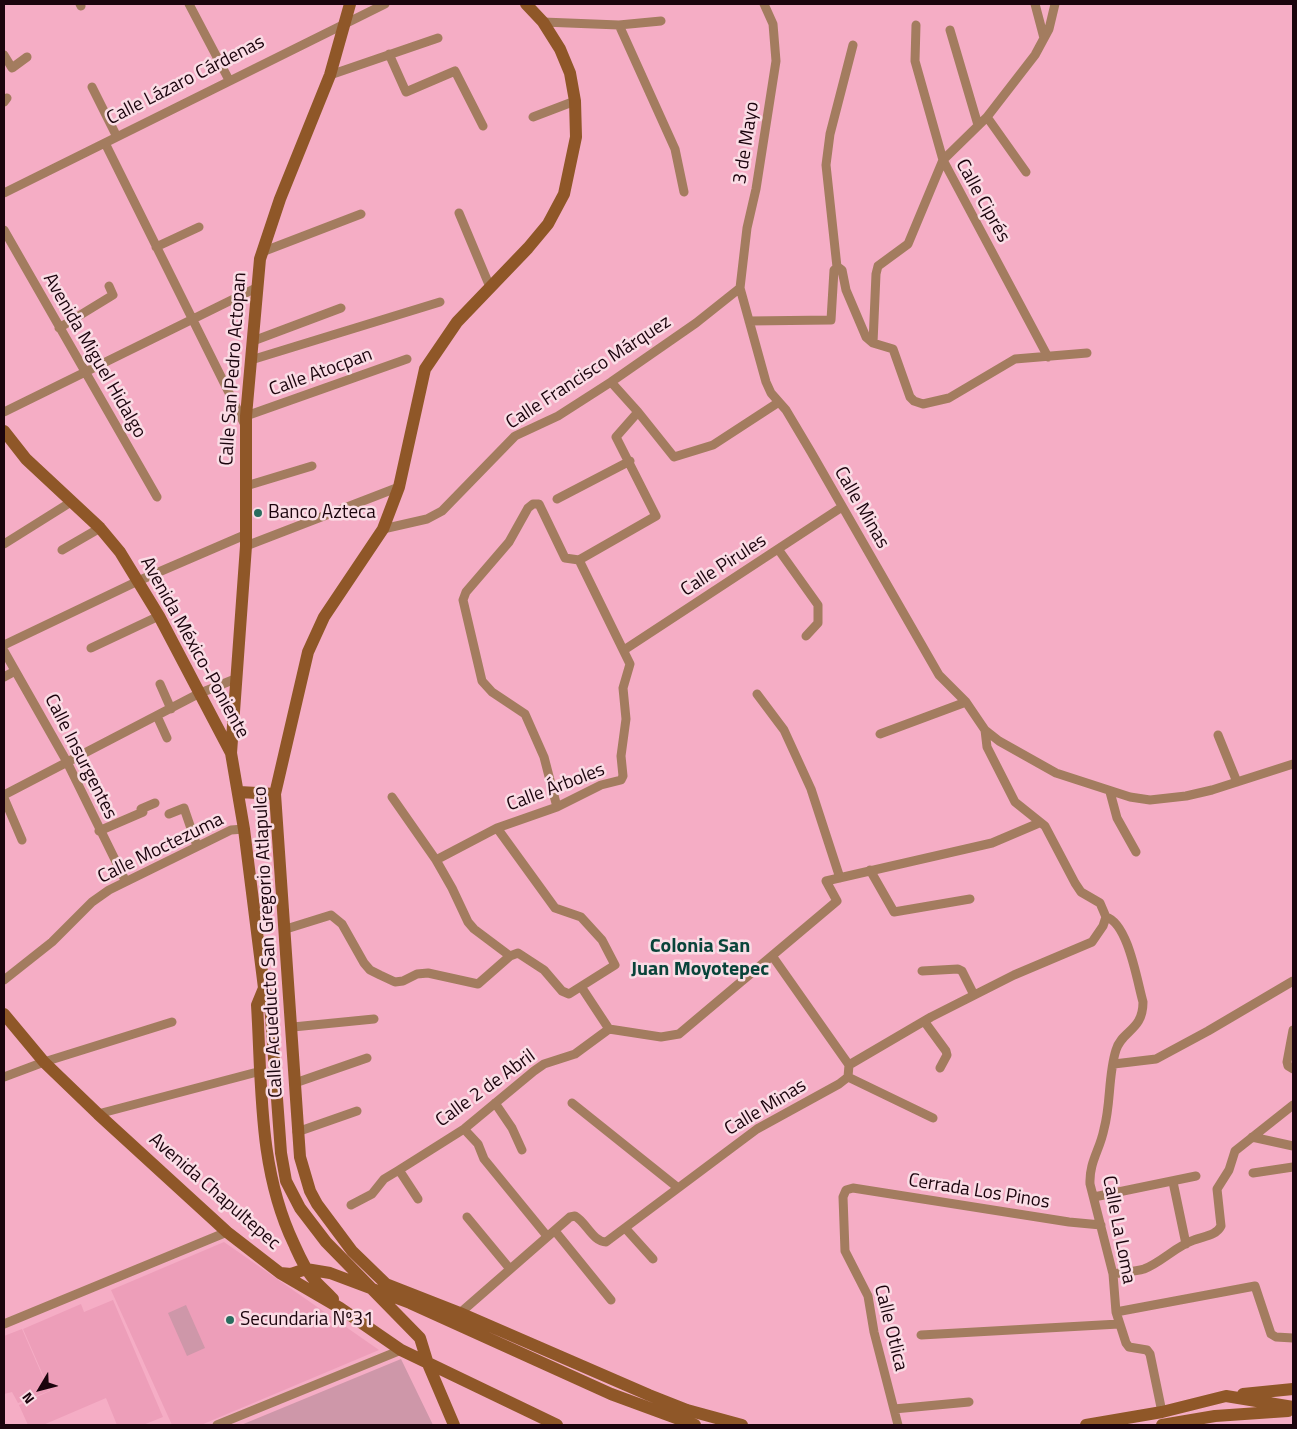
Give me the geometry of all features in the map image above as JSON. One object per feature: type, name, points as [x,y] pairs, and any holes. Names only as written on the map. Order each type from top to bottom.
[{"type":"main road","name":"Calle San Pedro Actopan","points":[[231,753],[235,679],[247,540],[246,422],[262,252],[283,190],[330,75],[350,4]]},
{"type":"main road","name":"Calle Acueducto San Gregorio Atlapulco","points":[[380,1288],[318,1204],[306,1179],[300,1157],[297,1132],[293,1027],[276,794],[298,688],[315,635],[383,529],[399,487],[425,369],[457,322],[528,248],[548,224],[564,194],[576,137],[575,101],[570,73],[560,50],[543,22],[526,4]]},
{"type":"main road","name":"Avenida México-Poniente","points":[[4,431],[26,459],[100,528],[120,552],[158,616],[231,753],[239,792],[264,988],[270,1003],[280,1153],[286,1181],[312,1225],[339,1257],[380,1288]]},
{"type":"main road","points":[[239,792],[276,794]]},
{"type":"main road","name":"Avenida México-Poniente","points":[[264,988],[257,1005],[266,1142],[271,1182],[284,1221],[306,1269],[330,1272],[380,1288],[611,1394],[695,1425]]},
{"type":"main road","name":"Avenida Chapultepec","points":[[4,1014],[44,1062],[98,1114],[227,1232],[280,1273],[340,1308],[401,1350],[557,1425]]},
{"type":"main road","points":[[280,1273],[291,1274],[306,1269],[340,1308]]},
{"type":"main road","points":[[380,1288],[460,1313],[649,1396],[687,1410],[742,1425]]},
{"type":"main road","points":[[380,1288],[420,1338],[428,1364],[454,1425]]},
{"type":"main road","points":[[1162,1419],[1226,1396],[1293,1389]]},
{"type":"main road","points":[[1226,1396],[1293,1407]]},
{"type":"main road","points":[[1086,1425],[1293,1411]]},
{"type":"street","points":[[189,4],[229,80]]},
{"type":"street","name":"Calle Lázaro Cárdenas","points":[[4,193],[385,4]]},
{"type":"street","name":"3 de Mayo","points":[[740,288],[747,228],[756,189],[776,61],[773,24],[764,4]]},
{"type":"street","points":[[1034,4],[1044,38]]},
{"type":"street","points":[[916,25],[915,60],[943,160],[987,117],[1034,55],[1049,29],[1055,4]]},
{"type":"street","points":[[543,22],[619,25],[661,21]]},
{"type":"street","points":[[619,25],[675,149],[684,192]]},
{"type":"street","points":[[950,30],[978,125]]},
{"type":"street","points":[[330,75],[438,38]]},
{"type":"street","points":[[749,321],[832,320],[834,270],[837,266],[826,165],[830,134],[853,45]]},
{"type":"street","points":[[389,54],[406,92],[455,71],[483,126]]},
{"type":"street","points":[[4,55],[12,68],[27,57]]},
{"type":"street","points":[[92,87],[117,137]]},
{"type":"street","points":[[533,117],[575,101]]},
{"type":"street","points":[[987,117],[1026,172]]},
{"type":"street","points":[[105,143],[191,320],[246,422]]},
{"type":"street","name":"Calle Ciprés","points":[[873,343],[878,266],[908,244],[943,160]]},
{"type":"street","name":"Calle Ciprés","points":[[943,160],[1048,357]]},
{"type":"street","points":[[459,213],[490,287]]},
{"type":"street","points":[[262,252],[361,214]]},
{"type":"street","points":[[156,247],[199,227]]},
{"type":"street","name":"Avenida Miguel Hidalgo","points":[[4,230],[157,497]]},
{"type":"street","points":[[837,266],[842,270],[846,290],[866,337],[873,343],[893,349],[897,354],[910,397],[914,401],[923,404],[949,398],[1014,358],[1087,353]]},
{"type":"street","points":[[59,328],[113,295],[109,286]]},
{"type":"street","points":[[4,412],[258,287]]},
{"type":"street","name":"Calle Minas","points":[[740,288],[766,382],[771,393],[796,427],[939,674],[966,702],[985,730]]},
{"type":"street","name":"Calle Francisco Márquez","points":[[383,529],[427,519],[442,511],[515,436],[558,416],[611,382],[696,323],[740,288]]},
{"type":"street","points":[[251,360],[440,302]]},
{"type":"street","points":[[253,341],[341,308]]},
{"type":"street","name":"Calle Atocpan","points":[[246,422],[407,359]]},
{"type":"street","points":[[611,382],[674,457],[713,445],[779,402]]},
{"type":"street","points":[[557,807],[544,757],[525,714],[492,692],[482,681],[463,600],[466,592],[509,542],[528,508],[533,504],[539,504],[565,558],[579,560],[656,516],[630,461],[616,437],[638,412]]},
{"type":"street","points":[[557,499],[630,461]]},
{"type":"street","points":[[246,486],[312,466]]},
{"type":"street","points":[[4,645],[138,581],[247,540],[399,487]]},
{"type":"street","points":[[4,544],[71,502]]},
{"type":"street","name":"Calle Pirules","points":[[624,650],[842,507]]},
{"type":"street","points":[[62,550],[100,528]]},
{"type":"street","points":[[778,549],[818,605],[818,623],[806,636]]},
{"type":"street","points":[[579,560],[624,650]]},
{"type":"street","points":[[91,648],[158,616]]},
{"type":"street","name":"Calle Insurgentes","points":[[4,650],[67,762],[124,880]]},
{"type":"street","name":"Calle Árboles","points":[[436,860],[497,828],[557,807],[601,785],[621,780],[623,776],[621,756],[626,719],[623,688],[630,664],[624,650]]},
{"type":"street","points":[[4,677],[15,671]]},
{"type":"street","points":[[22,840],[4,796],[198,694],[235,679]]},
{"type":"street","points":[[160,684],[171,709]]},
{"type":"street","points":[[757,694],[784,730],[811,789],[840,878]]},
{"type":"street","points":[[880,734],[966,702]]},
{"type":"street","points":[[157,716],[167,738]]},
{"type":"street","points":[[985,730],[999,741],[1056,773],[1110,792],[1150,800],[1186,796],[1293,764]]},
{"type":"street","name":"Calle La Loma","points":[[985,730],[987,747],[1015,802],[1045,826],[1078,887],[1100,903],[1106,916],[1113,919],[1122,931],[1143,1002],[1143,1013],[1139,1022],[1116,1048],[1104,1130],[1089,1169],[1113,1274],[1116,1312],[1119,1324],[1129,1347],[1147,1350],[1150,1354],[1162,1419]]},
{"type":"street","points":[[1218,735],[1237,782]]},
{"type":"street","points":[[1110,792],[1117,818],[1136,852]]},
{"type":"street","points":[[392,797],[436,860],[468,922],[474,929],[510,956]]},
{"type":"street","points":[[100,831],[143,812],[141,809],[154,803]]},
{"type":"street","points":[[169,814],[184,808],[197,846]]},
{"type":"street","points":[[582,988],[610,1029],[661,1037],[679,1034],[773,957],[837,901],[826,881],[992,843],[1039,823]]},
{"type":"street","points":[[286,929],[331,914],[342,924],[370,970],[395,982],[403,981],[417,974],[428,973],[478,984],[510,956],[518,953],[544,970],[562,991],[569,994],[582,988],[615,965],[602,940],[582,917],[555,908],[497,828]]},
{"type":"street","name":"Calle Moctezuma","points":[[4,980],[52,942],[92,902],[124,880],[231,830],[244,829]]},
{"type":"street","points":[[870,870],[894,912],[970,899]]},
{"type":"street","points":[[849,1065],[924,1021],[974,995],[1014,975],[1092,942],[1103,926],[1106,916]]},
{"type":"street","points":[[773,957],[849,1065],[848,1077],[933,1118]]},
{"type":"street","points":[[922,971],[962,970],[974,995]]},
{"type":"street","points":[[1114,1064],[1156,1058],[1208,1032],[1293,981]]},
{"type":"street","points":[[293,1027],[374,1019]]},
{"type":"street","points":[[924,1021],[946,1052],[947,1055],[940,1068]]},
{"type":"street","points":[[4,1077],[44,1062],[172,1022]]},
{"type":"street","name":"Calle 2 de Abril","points":[[351,1205],[372,1194],[384,1179],[464,1129],[539,1067],[575,1054],[610,1029]]},
{"type":"street","points":[[1293,1030],[1287,1062],[1288,1066],[1293,1069]]},
{"type":"street","points":[[295,1083],[367,1058]]},
{"type":"street","points":[[98,1114],[261,1071]]},
{"type":"street","name":"Calle Minas","points":[[460,1313],[570,1217],[575,1216],[601,1242],[606,1242],[626,1229],[677,1187],[757,1129],[840,1084],[848,1077]]},
{"type":"street","points":[[495,1103],[512,1128],[522,1150]]},
{"type":"street","points":[[572,1103],[677,1187]]},
{"type":"street","points":[[1113,1274],[1142,1269],[1158,1262],[1186,1244],[1214,1234],[1219,1230],[1221,1226],[1217,1189],[1229,1170],[1234,1151],[1293,1105]]},
{"type":"street","points":[[297,1132],[357,1111]]},
{"type":"street","points":[[464,1129],[478,1144],[484,1159],[611,1300]]},
{"type":"street","points":[[1252,1137],[1293,1146]]},
{"type":"street","points":[[1253,1172],[1293,1167]]},
{"type":"street","points":[[399,1170],[418,1199]]},
{"type":"street","points":[[1094,1197],[1196,1176]]},
{"type":"street","points":[[1174,1182],[1186,1244]]},
{"type":"street","name":"Cerrada Los Pinos","points":[[852,1188],[1069,1222],[1101,1225]]},
{"type":"street","name":"Calle Otlica","points":[[852,1188],[846,1190],[843,1196],[845,1251],[868,1296],[874,1332],[898,1425]]},
{"type":"street","points":[[468,1217],[510,1269]]},
{"type":"street","points":[[626,1229],[653,1259]]},
{"type":"street","points":[[4,1324],[227,1232]]},
{"type":"street","points":[[1116,1312],[1255,1286],[1271,1334],[1276,1337],[1293,1338]]},
{"type":"street","points":[[922,1335],[1119,1324]]},
{"type":"street","points":[[216,1425],[401,1350]]},
{"type":"street","points":[[894,1408],[969,1402]]},
{"type":"shaded area","name":"Secundaria Nº31","points":[[224,1242],[379,1350],[201,1425],[172,1425],[111,1290]]},
{"type":"shaded area","points":[[113,1300],[163,1417],[143,1425],[117,1425],[106,1398],[43,1425],[28,1425],[19,1405],[50,1391],[23,1329],[81,1304],[84,1312]]},
{"type":"shaded area","points":[[186,1305],[205,1348],[187,1356],[168,1313]]},
{"type":"shaded area","points":[[22,1329],[49,1391],[18,1403],[12,1392],[4,1394],[4,1336]]},
{"type":"shaded area","points":[[401,1359],[433,1425],[241,1425]]},
{"type":"place","name":"Banco Azteca","points":[[258,513]]},
{"type":"place","name":"Secundaria Nº31","points":[[230,1320]]},
{"type":"district","name":"Colonia San Juan Moyotepec","points":[[700,958]]}]
